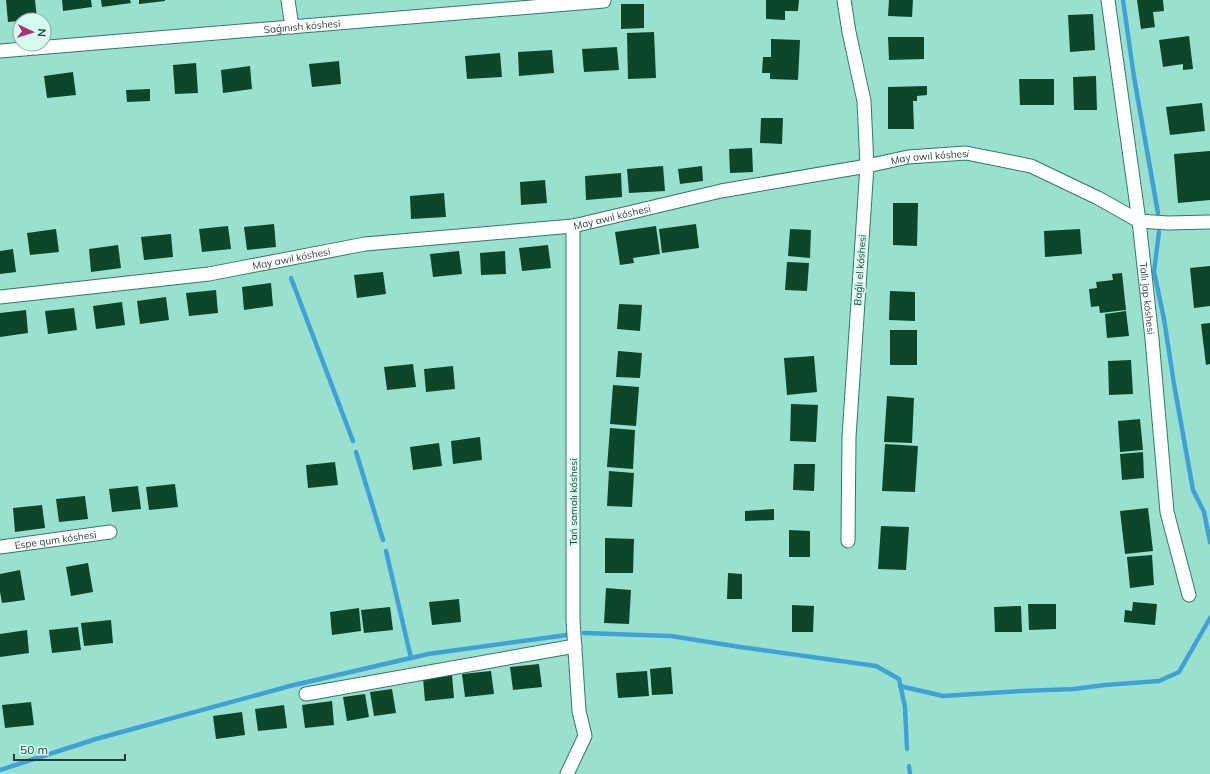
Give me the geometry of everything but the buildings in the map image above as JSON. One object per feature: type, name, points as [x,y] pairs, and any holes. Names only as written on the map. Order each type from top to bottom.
[{"type":"street","points":[[288,0],[292,26]]},
{"type":"street","name":"Baǵlı el kóshesi","points":[[844,0],[849,32],[864,100],[867,166],[849,437],[848,541]]},
{"type":"street","name":"Tallı jap kóshesi","points":[[1108,0],[1139,221],[1152,339],[1167,512],[1189,595]]},
{"type":"street","name":"Saǵınısh kóshesi","points":[[0,50],[604,1]]},
{"type":"street","name":"May awıl kóshesi","points":[[0,297],[209,274],[365,244],[573,226],[721,191],[867,166],[908,157],[966,153],[1031,166],[1098,198],[1139,221],[1168,223],[1210,222]]},
{"type":"street","name":"Tań samalı kóshesi","points":[[567,774],[585,736],[579,711],[573,620],[573,226]]},
{"type":"street","name":"Espe qum kóshesi","points":[[0,547],[110,532]]},
{"type":"street","points":[[306,694],[575,646]]},
{"type":"waterway","points":[[1123,0],[1134,77],[1158,213]]},
{"type":"waterway","points":[[1159,232],[1154,272],[1164,319],[1193,490],[1204,512],[1210,542]]},
{"type":"waterway","points":[[291,278],[353,441]]},
{"type":"waterway","points":[[356,452],[383,540]]},
{"type":"waterway","points":[[386,551],[411,658]]},
{"type":"waterway","points":[[900,686],[943,696],[1074,689],[1159,681],[1179,672],[1210,618]]},
{"type":"waterway","points":[[584,633],[671,636],[876,666],[899,679],[905,707],[907,749]]},
{"type":"waterway","points":[[0,770],[96,739],[290,686],[428,654],[567,635]]},
{"type":"waterway","points":[[909,766],[910,774]]}]
